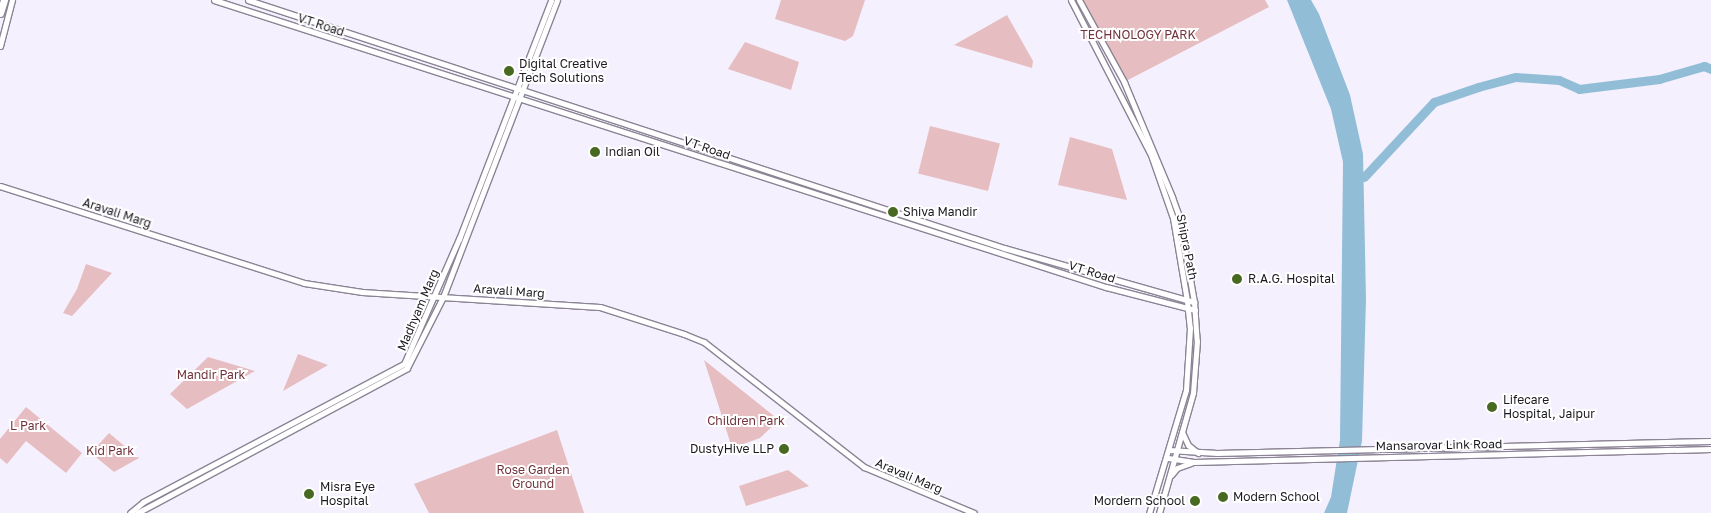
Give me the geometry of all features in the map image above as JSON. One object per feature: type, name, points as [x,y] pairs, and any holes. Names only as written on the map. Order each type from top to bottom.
[{"type":"highway","points":[[0,13],[4,0]]},
{"type":"street","points":[[0,46],[12,0]]},
{"type":"street","name":"VT Road","points":[[214,0],[1106,287],[1187,310],[1195,310]]},
{"type":"street","name":"VT Road","points":[[248,0],[608,120],[1004,248],[1194,302]]},
{"type":"street","name":"Madhyam Marg","points":[[137,513],[400,373],[413,360],[443,297],[518,98],[517,90],[551,0]]},
{"type":"street","name":"Madhyam Marg","points":[[130,513],[143,502],[404,364],[435,296],[512,96],[517,90],[557,0]]},
{"type":"street","name":"Shipra Path","points":[[1072,0],[1151,155],[1173,218],[1187,301],[1190,328],[1186,390],[1168,458],[1149,513]]},
{"type":"street","name":"Shipra Path","points":[[1079,0],[1132,98],[1179,216],[1194,302],[1198,341],[1195,382],[1159,513]]},
{"type":"street","points":[[606,126],[608,120]]},
{"type":"street","name":"Aravali Marg","points":[[0,186],[304,283],[362,292],[600,307],[684,334],[704,342],[864,467],[974,513]]},
{"type":"street","points":[[1182,431],[1188,445],[1198,453]]},
{"type":"street","name":"Mansarovar Link Road","points":[[1169,450],[1217,453],[1711,441]]},
{"type":"street","name":"Mansarovar Link Road","points":[[1168,458],[1194,462],[1218,462],[1711,449]]},
{"type":"street","points":[[1169,478],[1177,468],[1194,462]]},
{"type":"green space","points":[[781,0],[865,0],[853,36],[845,41],[775,19]]},
{"type":"green space","name":"TECHNOLOGY PARK","points":[[1079,0],[1265,0],[1269,7],[1124,82]]},
{"type":"green space","points":[[1007,15],[1033,61],[1032,68],[954,45]]},
{"type":"green space","points":[[745,42],[799,62],[791,90],[728,69]]},
{"type":"green space","points":[[930,126],[1000,143],[988,191],[918,174]]},
{"type":"green space","points":[[1070,137],[1112,149],[1127,200],[1058,185]]},
{"type":"green space","points":[[86,264],[112,273],[72,316],[63,313],[77,289]]},
{"type":"green space","points":[[298,354],[328,365],[283,391]]},
{"type":"green space","name":"Mandir Park","points":[[208,357],[255,371],[187,409],[170,394]]},
{"type":"green space","name":"Children Park","points":[[704,360],[779,420],[760,438],[732,448]]},
{"type":"green space","name":"L Park","points":[[26,407],[82,453],[66,473],[26,441],[7,464],[0,458],[0,439]]},
{"type":"green space","name":"Rose Garden Ground","points":[[557,430],[584,513],[429,513],[414,484]]},
{"type":"green space","name":"Kid Park","points":[[109,433],[139,458],[114,472],[91,453]]},
{"type":"green space","points":[[788,470],[809,486],[746,506],[739,486]]},
{"type":"water","points":[[1287,0],[1311,0],[1319,14],[1350,95],[1363,154],[1366,299],[1362,441],[1347,513],[1324,513],[1331,497],[1340,440],[1343,162],[1331,109]]},
{"type":"waterway","points":[[1364,177],[1434,102],[1478,87],[1516,77],[1559,80],[1579,89],[1659,79],[1704,66],[1711,69]]},
{"type":"place","name":"Digital Creative Tech Solutions","points":[[509,71]]},
{"type":"place","name":"Indian Oil","points":[[595,152]]},
{"type":"place","name":"Shiva Mandir","points":[[893,212]]},
{"type":"place","name":"R.A.G. Hospital","points":[[1237,279]]},
{"type":"place","name":"Lifecare Hospital, Jaipur","points":[[1492,407]]},
{"type":"place","name":"DustyHive LLP","points":[[784,449]]},
{"type":"place","name":"Misra Eye Hospital","points":[[309,494]]},
{"type":"place","name":"Modern School","points":[[1223,497]]},
{"type":"place","name":"Mordern School","points":[[1195,501]]}]
